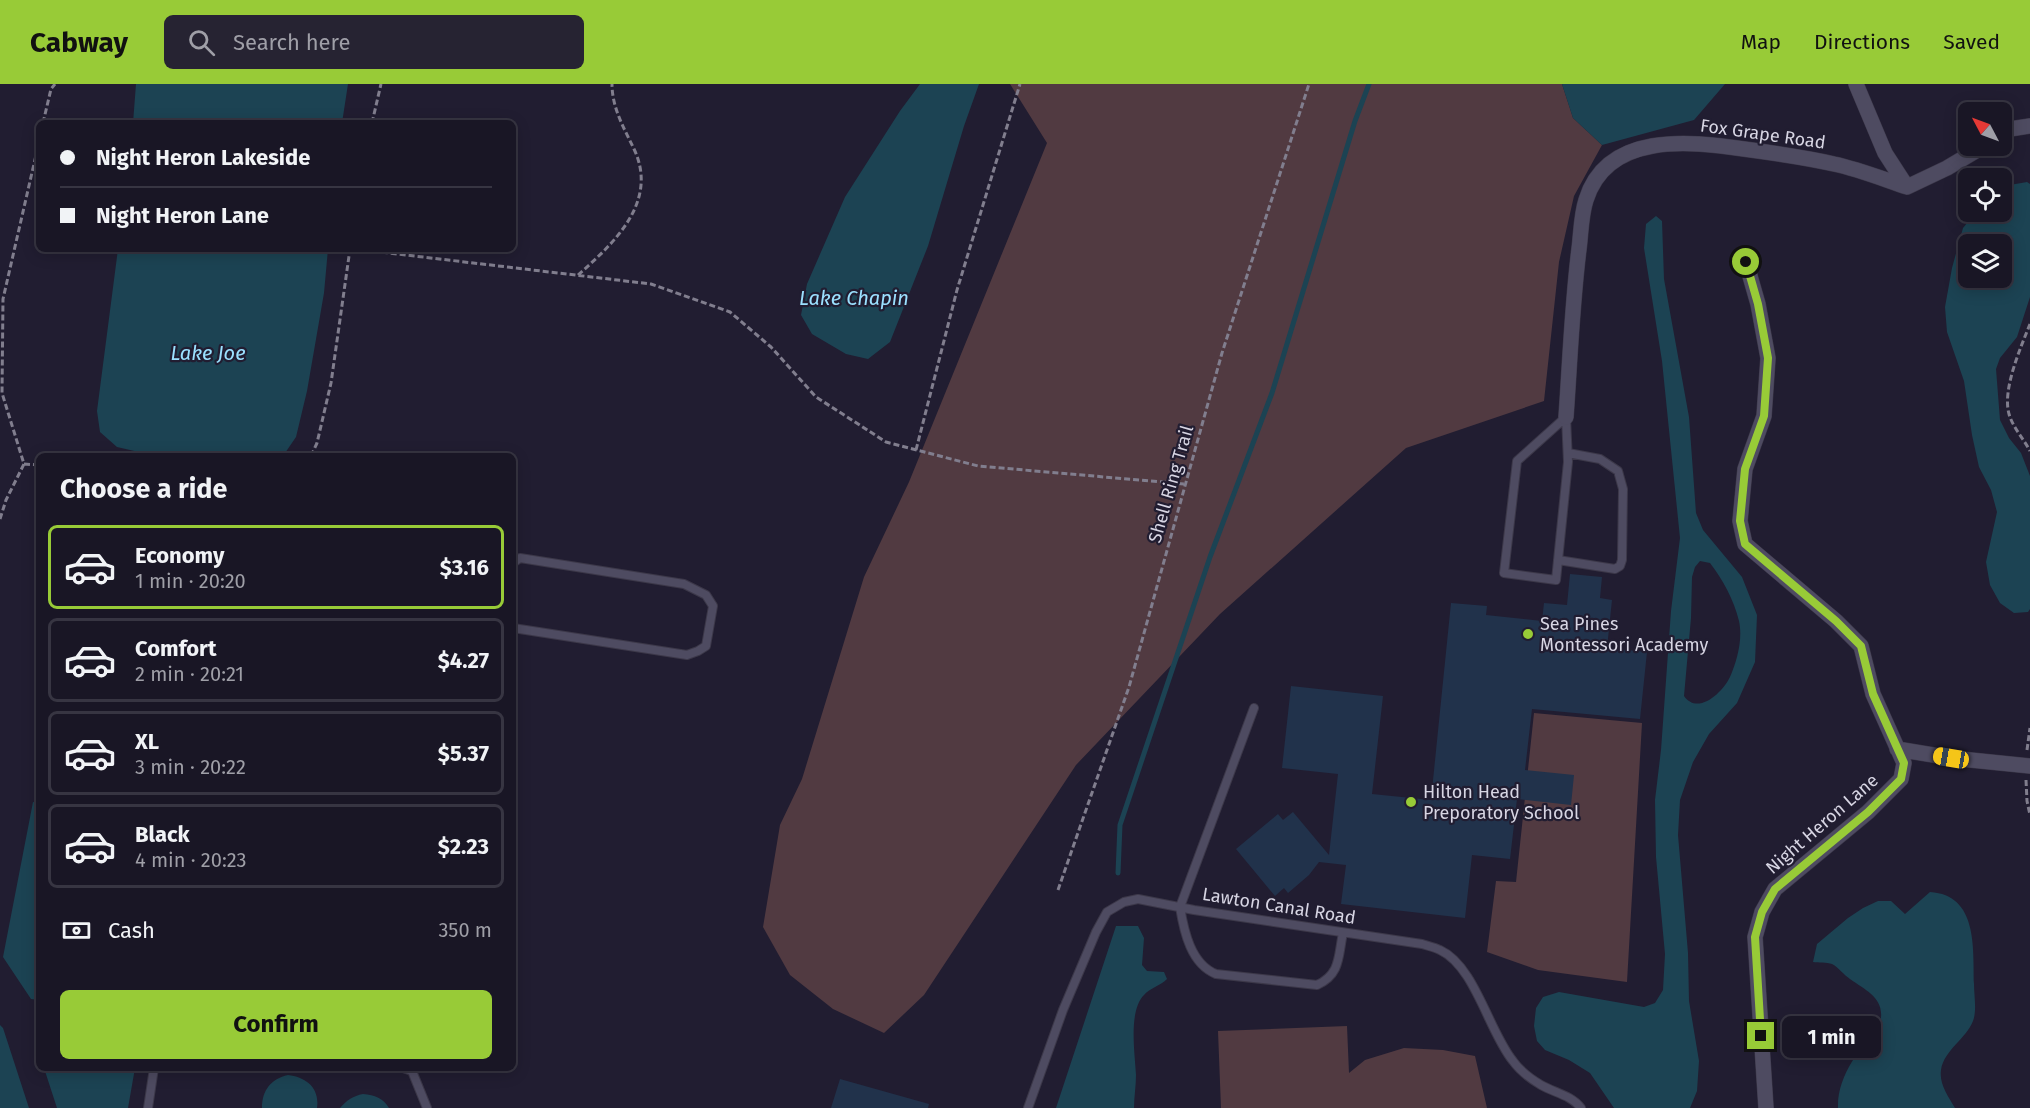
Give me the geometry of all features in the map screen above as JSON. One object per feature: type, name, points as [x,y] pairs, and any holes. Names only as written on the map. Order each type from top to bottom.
[{"type":"street","points":[[1856,84],[1885,153],[1907,187],[1967,156]]},
{"type":"street","points":[[2012,129],[2030,126]]},
{"type":"street","name":"Fox Grape Road","points":[[1566,417],[1574,289],[1586,200],[1598,175],[1615,159],[1635,150],[1662,144],[1697,142],[1836,164],[1907,187]]},
{"type":"street","name":"Night Heron Lane","points":[[1746,262],[1758,304],[1768,358],[1764,416],[1745,469],[1740,521],[1745,544],[1836,621],[1861,646],[1873,694],[1904,763],[1901,779],[1868,812],[1775,889],[1762,912],[1755,937],[1766,1108]]},
{"type":"street","points":[[1898,748],[1951,758],[2030,766]]},
{"type":"lane","points":[[1566,417],[1568,453],[1556,580],[1504,573],[1517,461],[1566,417]]},
{"type":"lane","points":[[1558,561],[1615,569],[1620,566],[1622,560],[1623,489],[1618,471],[1600,459],[1568,453]]},
{"type":"lane","points":[[516,561],[520,558],[684,584],[706,595],[713,606],[706,646],[687,655],[516,628]]},
{"type":"lane","points":[[1254,708],[1180,907],[1183,927],[1197,959],[1206,970],[1216,974],[1317,985],[1328,980],[1335,972],[1342,933]]},
{"type":"lane","name":"Lawton Canal Road","points":[[1028,1108],[1063,1010],[1096,932],[1107,912],[1124,902],[1138,899],[1422,944],[1441,950],[1455,962],[1475,988],[1512,1061],[1524,1073],[1543,1086],[1565,1095],[1581,1108]]},
{"type":"lane","points":[[148,1108],[154,1071]]},
{"type":"lane","points":[[414,1071],[427,1108]]},
{"type":"path","points":[[44,120],[51,89],[55,84]]},
{"type":"path","points":[[373,120],[381,84]]},
{"type":"path","points":[[578,275],[602,254],[626,226],[641,194],[640,163],[612,99],[612,84]]},
{"type":"path","points":[[916,450],[957,290],[1020,84]]},
{"type":"path","name":"Shell Ring Trail","points":[[1058,890],[1128,687],[1222,353],[1309,84]]},
{"type":"path","points":[[0,519],[6,500],[24,464],[2,393],[3,299],[36,155]]},
{"type":"path","points":[[312,453],[317,444],[332,383],[350,252]]},
{"type":"path","points":[[381,252],[651,284],[730,312],[771,347],[816,397],[886,442],[978,466],[1185,484]]},
{"type":"path","points":[[2030,324],[2019,351],[2007,402],[2009,416],[2030,451]]},
{"type":"path","points":[[24,464],[36,465]]},
{"type":"shaded area","points":[[1010,84],[1562,84],[1573,118],[1602,145],[1574,196],[1559,262],[1544,401],[1406,448],[1220,614],[1076,765],[924,995],[884,1033],[833,1009],[790,975],[763,927],[780,825],[802,779],[864,577],[909,482],[1047,143]]},
{"type":"shaded area","points":[[1534,713],[1642,723],[1627,982],[1538,970],[1487,952],[1496,881],[1516,882]]},
{"type":"shaded area","points":[[1347,1026],[1349,1073],[1365,1060],[1404,1048],[1443,1050],[1475,1056],[1487,1108],[1221,1108],[1218,1031]]},
{"type":"water","points":[[136,84],[348,84],[342,120],[133,120]]},
{"type":"water","name":"Lake Chapin","points":[[920,84],[979,84],[928,246],[890,342],[868,359],[846,354],[812,334],[801,315],[807,284],[845,197]]},
{"type":"water","points":[[1562,84],[1725,84],[1694,120],[1602,145],[1573,118]]},
{"type":"water","points":[[2027,182],[2030,184],[2030,297],[2017,337],[2000,358],[1996,369],[2000,420],[2009,438],[2021,453],[2030,476],[2030,609],[2028,612],[2014,613],[2000,603],[1990,585],[1986,562],[1997,512],[1991,490],[1979,467],[1964,381],[1947,332],[1945,307],[1958,246],[1958,288],[2012,288],[2012,234],[1961,234],[1968,222],[2012,222],[2012,185]]},
{"type":"water","points":[[1656,216],[1662,221],[1664,279],[1689,417],[1696,513],[1703,530],[1742,577],[1757,615],[1755,662],[1737,703],[1709,734],[1693,762],[1680,800],[1678,835],[1688,953],[1689,1001],[1699,1061],[1697,1091],[1690,1108],[1614,1108],[1590,1073],[1569,1060],[1545,1050],[1537,1041],[1534,1026],[1536,1008],[1543,997],[1559,992],[1644,1007],[1655,1003],[1663,990],[1665,954],[1656,857],[1655,800],[1671,611],[1680,538],[1662,361],[1644,248],[1646,224]],"holes":[[[1700,561],[1710,563],[1724,583],[1734,605],[1739,621],[1740,642],[1735,664],[1727,683],[1710,700],[1696,704],[1684,696],[1692,577]]]},
{"type":"water","name":"Lake Joe","points":[[118,252],[328,252],[324,293],[307,391],[296,437],[285,453],[143,453],[117,447],[100,432],[97,411]]},
{"type":"water","points":[[33,802],[36,802],[36,1000],[31,999],[3,957]]},
{"type":"water","points":[[1930,892],[1946,895],[1957,903],[1965,913],[1972,940],[1974,1017],[1970,1027],[1946,1056],[1941,1070],[1943,1085],[1955,1108],[1838,1108],[1841,1084],[1846,1073],[1858,1052],[1880,1023],[1881,1015],[1878,1002],[1869,992],[1834,965],[1813,962],[1817,944],[1848,918],[1878,901],[1891,901],[1905,914]]},
{"type":"water","points":[[1116,926],[1138,926],[1144,938],[1142,965],[1147,971],[1164,972],[1167,979],[1144,995],[1136,1011],[1134,1108],[1056,1108]]},
{"type":"water","points":[[0,1025],[3,1028],[29,1108],[0,1108]]},
{"type":"water","points":[[45,1071],[134,1071],[128,1108],[57,1108]]},
{"type":"water","points":[[288,1075],[301,1078],[314,1089],[317,1108],[262,1108],[264,1096],[272,1082]]},
{"type":"water","points":[[363,1094],[378,1098],[389,1108],[340,1108],[350,1099]]},
{"type":"building","name":"Hilton Head Preporatory School","points":[[1570,574],[1602,577],[1600,598],[1612,600],[1607,648],[1647,652],[1640,719],[1532,709],[1525,770],[1574,775],[1571,805],[1517,799],[1510,859],[1472,855],[1465,918],[1341,904],[1346,865],[1319,862],[1309,875],[1288,893],[1284,888],[1275,896],[1236,849],[1278,814],[1283,820],[1293,812],[1329,855],[1338,774],[1282,768],[1291,686],[1383,696],[1372,794],[1431,800],[1451,603],[1487,606],[1486,615],[1542,621],[1544,603],[1567,605]]},
{"type":"building","points":[[840,1079],[929,1104],[928,1108],[831,1108]]},
{"type":"waterway","points":[[1118,873],[1120,825],[1210,557],[1272,393],[1355,121],[1369,84]]},
{"type":"place","name":"Sea Pines Montessori Academy","points":[[1528,634]]},
{"type":"place","name":"Hilton Head Preporatory School","points":[[1411,802]]},
{"type":"route","points":[[1746,262],[1758,304],[1768,358],[1764,416],[1745,469],[1740,521],[1745,544],[1836,621],[1861,646],[1873,694],[1904,763],[1901,779],[1868,812],[1775,889],[1762,912],[1755,937],[1761,1036]]}]
